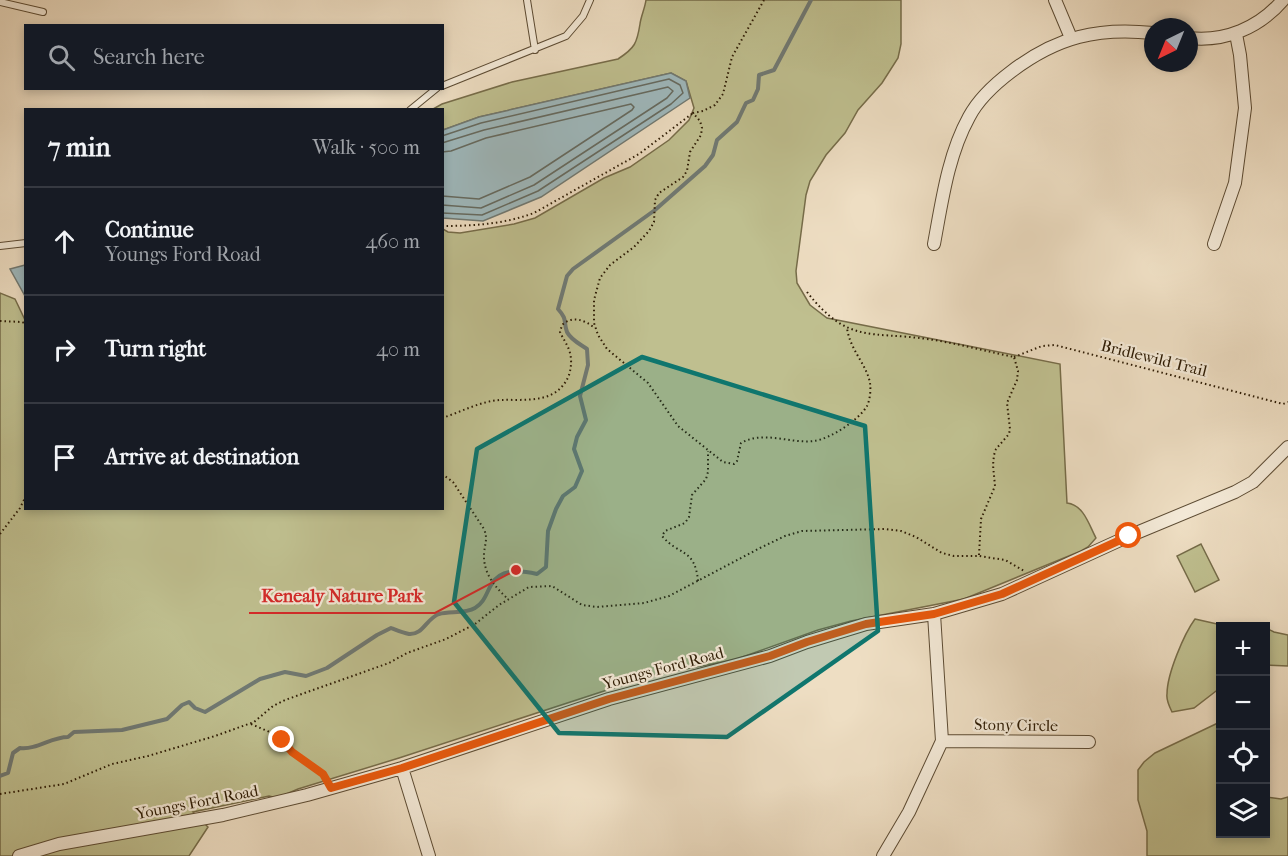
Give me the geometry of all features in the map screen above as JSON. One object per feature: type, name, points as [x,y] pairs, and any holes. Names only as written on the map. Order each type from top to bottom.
[{"type":"street","points":[[1055,0],[1071,38]]},
{"type":"street","points":[[1198,39],[1236,34],[1250,28],[1283,0]]},
{"type":"street","points":[[934,244],[954,153],[969,116],[994,84],[1033,55],[1071,38],[1098,32],[1144,32]]},
{"type":"street","points":[[1215,244],[1235,183],[1245,108],[1236,34]]},
{"type":"street","name":"Youngs Ford Road","points":[[19,856],[59,844],[223,815],[331,788],[402,768],[609,699],[770,656],[866,624],[934,614],[1002,594],[1129,536],[1235,492],[1261,475],[1288,447]]},
{"type":"street","points":[[883,856],[909,812],[942,741],[934,614]]},
{"type":"street","name":"Stony Circle","points":[[942,741],[1089,742]]},
{"type":"street","points":[[402,768],[429,856]]},
{"type":"lane","points":[[527,0],[535,50]]},
{"type":"lane","points":[[444,85],[566,36],[583,16],[590,0]]},
{"type":"lane","points":[[0,2],[43,12]]},
{"type":"lane","points":[[412,108],[435,90]]},
{"type":"lane","points":[[0,246],[24,243]]},
{"type":"path","points":[[444,226],[487,224],[534,213],[639,154],[693,113],[715,105],[723,94],[732,57],[764,0]]},
{"type":"path","points":[[693,113],[700,121],[702,128],[701,135],[690,152],[687,171],[683,177],[659,192],[654,222],[649,231],[634,247],[610,265],[600,278],[594,300],[596,328],[608,349],[648,383],[678,426],[723,462],[734,464],[739,455],[741,443],[745,441],[762,438],[815,441],[841,430],[854,421],[867,405],[870,382],[852,349],[847,328]]},
{"type":"path","points":[[807,292],[821,310],[847,328],[880,336],[934,340],[1014,357],[1018,371],[1017,380],[1007,404],[1010,429],[994,455],[995,486],[981,519],[979,556]]},
{"type":"path","points":[[444,417],[487,402],[530,401],[556,392],[565,384],[572,367],[570,350],[560,332],[562,325],[568,320],[581,319],[596,328]]},
{"type":"path","points":[[0,321],[24,323]]},
{"type":"path","name":"Bridlewild Trail","points":[[1014,357],[1042,346],[1055,345],[1288,407]]},
{"type":"path","points":[[1283,404],[1288,402]]},
{"type":"path","points":[[698,581],[696,566],[691,558],[662,536],[665,531],[686,522],[689,517],[692,495],[706,479],[708,451]]},
{"type":"path","points":[[444,475],[453,482],[484,529],[488,537],[484,551],[486,571],[494,585],[508,599]]},
{"type":"path","points":[[0,534],[24,500]]},
{"type":"path","points":[[0,794],[63,784],[112,764],[122,764],[255,722],[273,706],[293,697],[389,663],[460,632],[529,587],[552,586],[582,605],[597,607],[644,603],[669,596],[785,536],[802,531],[885,529],[901,531],[916,537],[942,553],[1005,560],[1036,579]]},
{"type":"path","points":[[249,723],[282,740],[299,758],[323,774],[331,788]]},
{"type":"highlighted area","points":[[642,357],[865,426],[878,631],[727,737],[559,733],[454,602],[477,449]]},
{"type":"green space","points":[[646,0],[901,0],[901,44],[898,58],[882,83],[858,110],[845,133],[826,155],[810,181],[806,195],[796,271],[797,283],[810,305],[827,318],[1060,364],[1067,503],[1078,507],[1096,538],[1081,551],[964,599],[851,621],[818,630],[734,660],[653,675],[298,789],[277,798],[269,796],[193,812],[208,827],[189,856],[0,856],[0,293],[15,299],[24,318],[24,510],[444,510],[444,230],[460,233],[535,218],[604,178],[630,167],[669,140],[689,120],[694,108],[686,81],[671,73],[479,117],[444,130],[444,108],[435,108],[512,82],[618,59],[632,48],[636,41]]},
{"type":"green space","points":[[1201,544],[1219,580],[1195,592],[1177,556]]},
{"type":"green space","points":[[1195,619],[1216,624],[1216,691],[1194,708],[1172,712],[1167,698],[1170,676],[1181,644]]},
{"type":"green space","points":[[1270,630],[1288,635],[1288,666],[1270,665]]},
{"type":"green space","points":[[1216,724],[1216,838],[1270,838],[1270,798],[1288,797],[1288,856],[1147,856],[1147,831],[1138,800],[1138,770],[1155,753]]},
{"type":"water","points":[[671,73],[686,81],[690,98],[541,197],[483,221],[444,218],[444,130],[479,117]]},
{"type":"water","points":[[24,266],[24,294],[10,269]]},
{"type":"waterway","points":[[0,776],[8,773],[13,753],[20,748],[68,737],[74,732],[122,730],[167,719],[182,705],[189,702],[195,708],[205,712],[260,679],[285,672],[306,676],[327,668],[391,628],[414,634],[439,614],[471,610],[483,601],[495,579],[505,573],[517,571],[537,574],[546,567],[548,531],[556,509],[563,496],[575,487],[582,471],[574,449],[577,437],[586,420],[580,396],[588,365],[587,349],[569,335],[564,318],[558,309],[567,276],[573,269],[655,210],[705,166],[713,155],[717,140],[737,122],[746,103],[753,100],[758,89],[759,75],[774,70],[811,0]]},
{"type":"place","name":"Kenealy Nature Park","points":[[516,570]]},
{"type":"route","points":[[282,740],[306,764],[323,774],[331,788],[402,768],[609,699],[770,656],[866,624],[934,614],[1002,594],[1129,536]]}]
